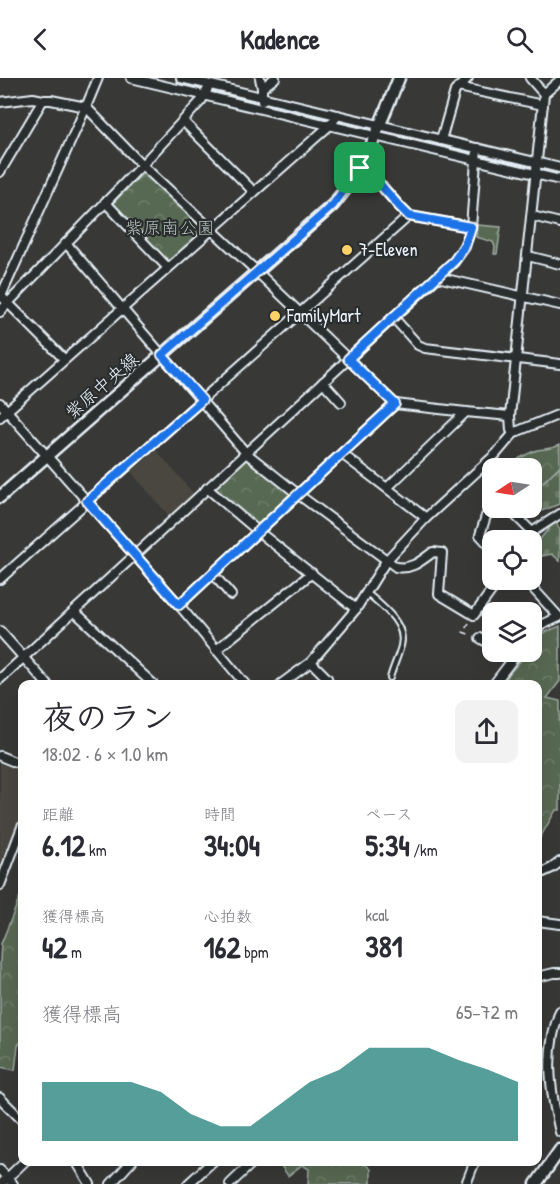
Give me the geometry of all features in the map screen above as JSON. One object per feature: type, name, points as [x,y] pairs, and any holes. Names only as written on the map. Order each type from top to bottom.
[{"type":"street","points":[[64,359],[1,296],[98,78]]},
{"type":"street","points":[[131,78],[330,125],[441,140],[560,168]]},
{"type":"street","points":[[181,78],[338,115],[378,130],[477,159],[560,180]]},
{"type":"street","points":[[260,78],[262,108]]},
{"type":"street","points":[[262,88],[274,78]]},
{"type":"street","name":"紫原中央線","points":[[0,497],[333,205],[367,156],[399,78]]},
{"type":"street","points":[[441,140],[454,96],[468,78]]},
{"type":"street","points":[[530,78],[544,94]]},
{"type":"street","points":[[513,434],[510,416],[544,94],[560,80]]},
{"type":"street","points":[[0,312],[183,121],[201,101],[210,85]]},
{"type":"street","points":[[459,87],[543,105]]},
{"type":"street","points":[[0,102],[33,98],[87,107],[142,165],[395,404],[510,416]]},
{"type":"street","points":[[0,172],[43,100]]},
{"type":"street","points":[[0,417],[330,125],[338,115]]},
{"type":"street","points":[[183,121],[254,192]]},
{"type":"street","points":[[0,680],[454,261],[465,247],[471,227],[477,148]]},
{"type":"street","points":[[360,168],[379,183],[409,216],[471,227]]},
{"type":"street","points":[[105,202],[168,268]]},
{"type":"street","points":[[0,579],[409,216]]},
{"type":"street","points":[[532,216],[560,222]]},
{"type":"street","points":[[66,243],[246,453],[396,567],[409,567],[433,552],[442,553],[439,594],[474,615],[492,590]]},
{"type":"street","points":[[528,256],[560,264]]},
{"type":"street","points":[[437,277],[560,305]]},
{"type":"street","points":[[393,318],[422,348],[560,364]]},
{"type":"street","points":[[323,382],[341,402]]},
{"type":"street","points":[[0,403],[179,605],[242,680]]},
{"type":"street","points":[[179,605],[395,404]]},
{"type":"street","points":[[387,488],[466,412]]},
{"type":"street","points":[[286,680],[311,662],[356,609],[386,561],[426,518],[496,453],[513,434],[560,414]]},
{"type":"street","points":[[342,454],[426,518]]},
{"type":"street","points":[[207,488],[356,609]]},
{"type":"street","points":[[518,518],[532,531],[560,514]]},
{"type":"street","points":[[482,537],[480,535],[485,518]]},
{"type":"street","points":[[216,650],[312,573]]},
{"type":"street","points":[[213,574],[231,595]]},
{"type":"street","points":[[534,590],[559,617],[542,625]]},
{"type":"street","points":[[74,611],[149,680]]},
{"type":"street","points":[[0,631],[43,680]]},
{"type":"street","points":[[311,662],[328,680]]},
{"type":"street","points":[[497,680],[510,662]]},
{"type":"street","points":[[0,756],[18,763]]},
{"type":"street","points":[[0,885],[18,837]]},
{"type":"street","points":[[542,873],[560,862]]},
{"type":"street","points":[[542,922],[560,924]]},
{"type":"street","points":[[542,976],[560,973]]},
{"type":"street","points":[[560,1011],[552,1036],[550,1068],[552,1098],[560,1132]]},
{"type":"street","points":[[0,1098],[18,1116]]},
{"type":"street","points":[[536,1184],[560,1150]]},
{"type":"street","points":[[0,1170],[7,1182],[21,1166]]},
{"type":"street","points":[[79,1166],[90,1184]]},
{"type":"street","points":[[111,1184],[127,1166]]},
{"type":"street","points":[[188,1184],[208,1166]]},
{"type":"street","points":[[230,1184],[249,1166]]},
{"type":"street","points":[[466,1184],[473,1166]]},
{"type":"lane","points":[[367,593],[386,610],[399,626],[402,644],[390,678]]},
{"type":"path","points":[[474,615],[464,632],[480,638]]},
{"type":"shaded area","points":[[156,450],[195,495],[170,517],[131,472]]},
{"type":"shaded area","points":[[0,763],[18,770],[18,831],[0,877]]},
{"type":"green space","name":"紫原南公園","points":[[144,172],[204,225],[204,231],[172,261],[168,262],[113,203]]},
{"type":"green space","points":[[477,225],[501,227],[497,254],[494,254],[493,242],[476,237]]},
{"type":"green space","points":[[560,445],[560,466],[542,483],[542,458],[521,458],[537,450]]},
{"type":"green space","points":[[244,459],[248,459],[291,494],[258,530],[215,492],[214,487]]},
{"type":"green space","points":[[560,466],[560,504],[542,511],[542,483]]},
{"type":"green space","points":[[555,521],[560,530],[560,561],[552,554],[542,556],[542,537]]},
{"type":"green space","points":[[560,626],[560,681],[547,698],[560,701],[560,810],[556,810],[542,834],[542,680],[506,680],[519,662],[542,662],[542,634]]},
{"type":"green space","points":[[18,902],[18,1046],[15,1070],[0,1067],[1,944]]},
{"type":"green space","points":[[281,1166],[301,1166],[288,1176]]},
{"type":"green space","points":[[304,1166],[367,1166],[371,1169],[371,1184],[308,1184],[309,1169]]},
{"type":"place","name":"7-Eleven","points":[[347,250]]},
{"type":"place","name":"FamilyMart","points":[[275,316]]},
{"type":"route","points":[[360,168],[379,183],[409,216],[471,227],[465,247],[454,261],[348,359],[395,404],[179,605],[87,501],[202,400],[162,355],[333,205],[360,168]]}]
